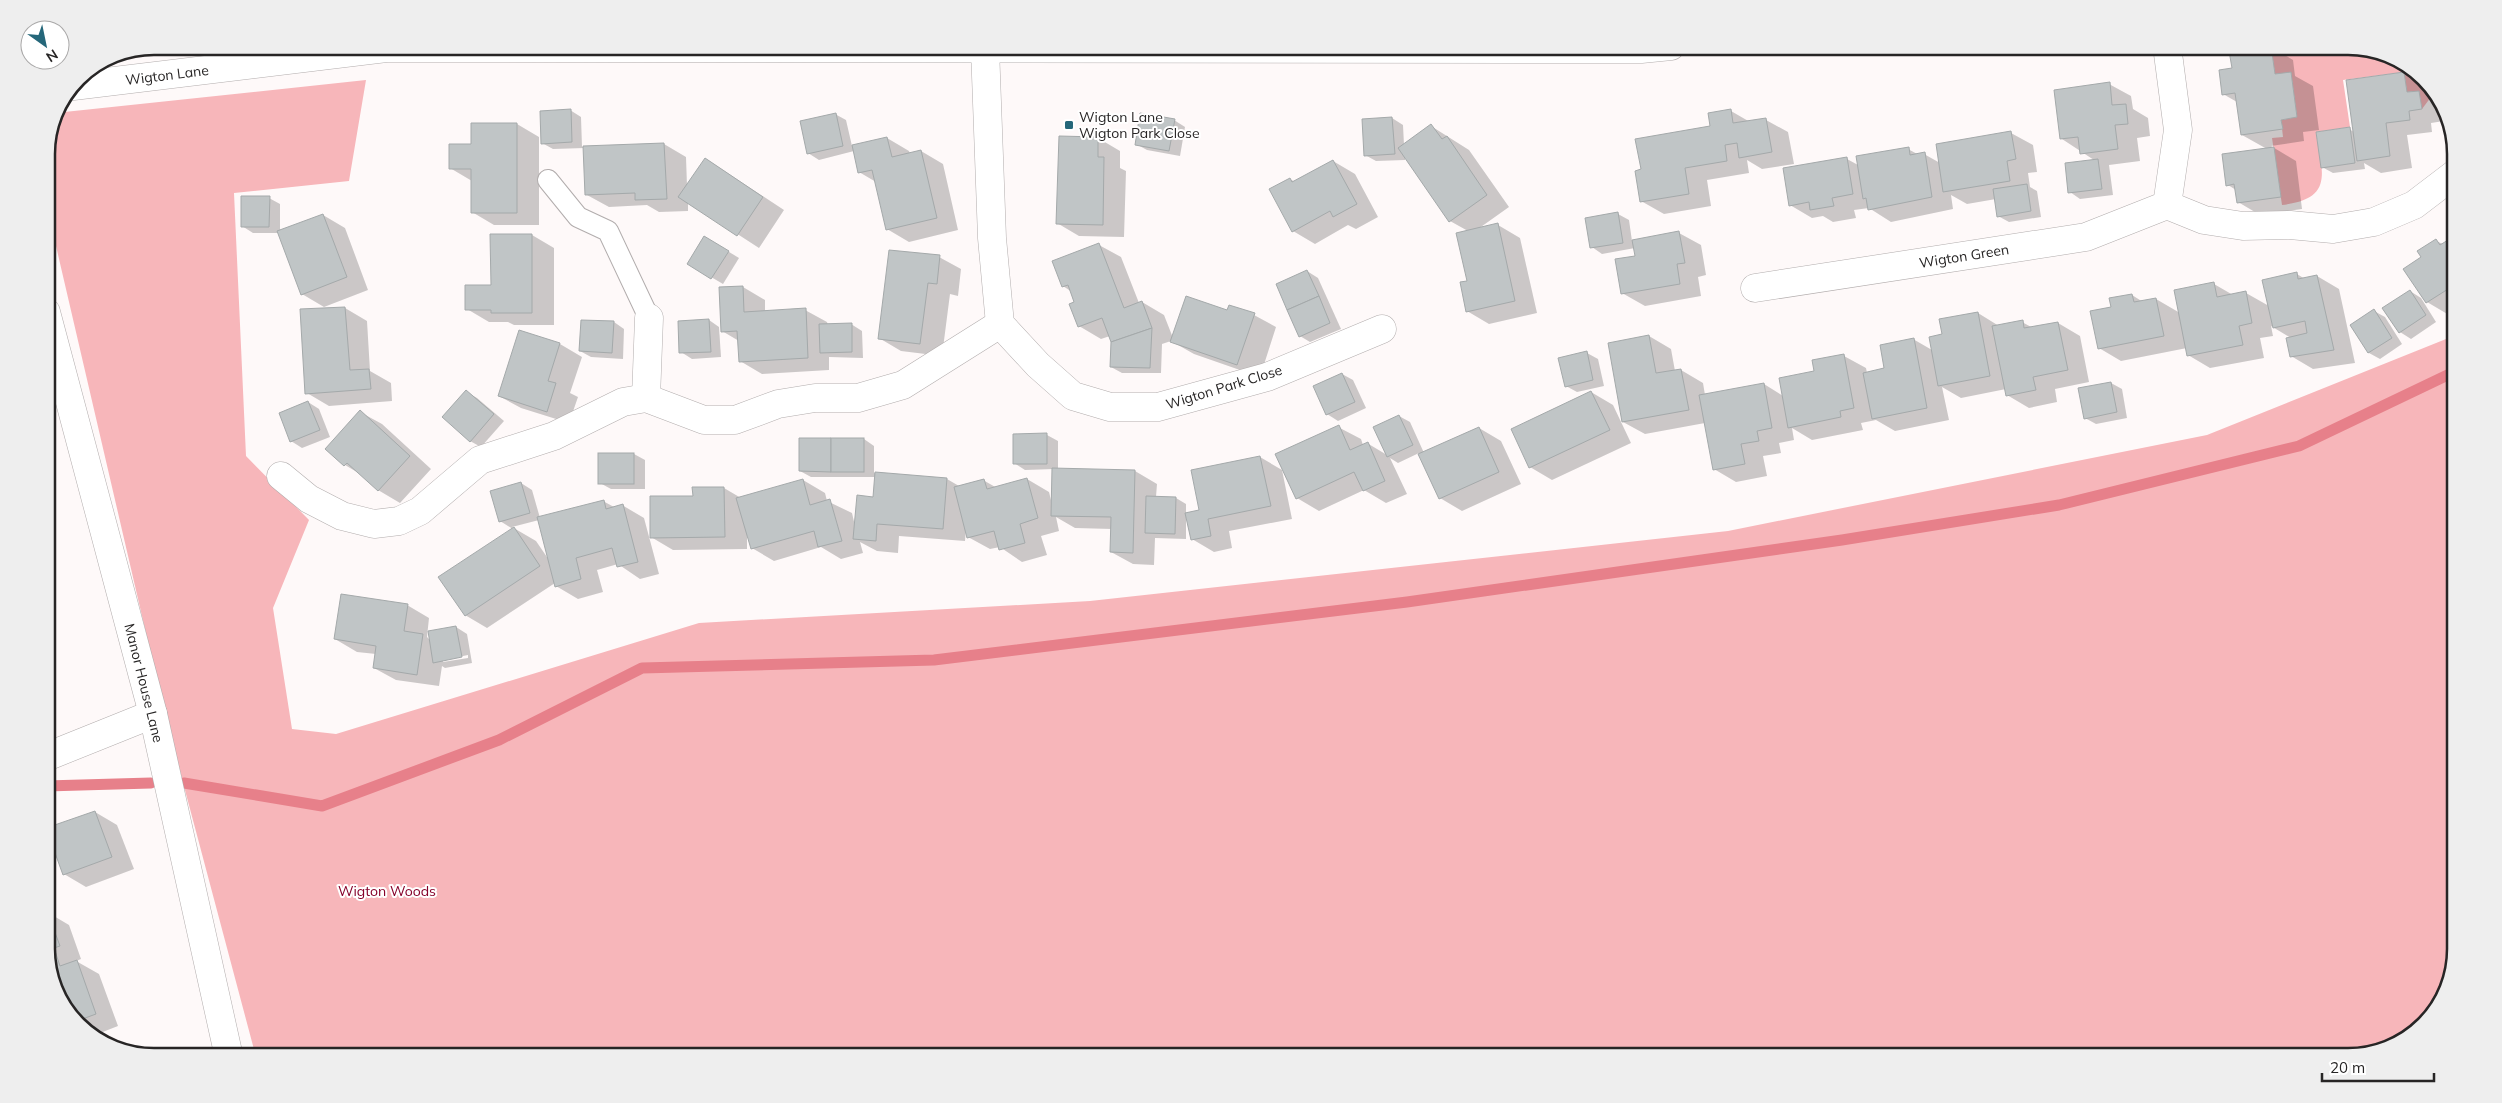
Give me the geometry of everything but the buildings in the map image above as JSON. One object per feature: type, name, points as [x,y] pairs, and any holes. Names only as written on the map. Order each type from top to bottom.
[{"type":"street","name":"Wigton Lane","points":[[84,85],[328,55]]},
{"type":"street","points":[[281,476],[309,499],[342,516],[374,524],[400,521],[420,511],[480,460],[554,436],[623,402],[646,398],[704,420],[735,420],[778,404],[814,398],[858,398],[903,384],[1000,324],[992,238],[985,55]]},
{"type":"street","points":[[2168,55],[2178,130],[2168,205],[2204,220],[2243,226],[2290,225],[2334,229],[2374,222],[2414,205],[2447,180]]},
{"type":"street","name":"Wigton Green","points":[[1755,288],[2086,238],[2168,205]]},
{"type":"street","points":[[646,398],[649,318]]},
{"type":"street","name":"Wigton Park Close","points":[[1000,324],[1038,365],[1074,396],[1110,408],[1158,407],[1267,377],[1382,329]]},
{"type":"street","name":"Manor House Lane","points":[[55,346],[153,714],[227,1048]]},
{"type":"street","points":[[55,753],[153,714]]},
{"type":"lane","points":[[548,180],[578,218],[608,231],[615,242],[649,318]]},
{"type":"green space","points":[[2272,55],[2354,55],[2380,60],[2403,72],[2343,80],[2350,127],[2316,132],[2322,171],[2318,190],[2311,197],[2299,202],[2282,205],[2272,138],[2283,137],[2281,120],[2297,117],[2291,73],[2275,74]]},
{"type":"green space","points":[[2404,73],[2430,99],[2422,109],[2419,91],[2407,92]]},
{"type":"green space","name":"Wigton Woods","points":[[366,80],[349,181],[234,193],[246,456],[309,520],[273,608],[292,729],[336,734],[699,623],[1090,601],[1728,531],[2207,435],[2447,339],[2447,955],[2442,981],[2430,1004],[2403,1031],[2380,1043],[2348,1048],[254,1048],[165,715],[55,242],[55,148],[58,129],[64,112]]},
{"type":"waterway","points":[[184,783],[322,806],[499,740],[642,668],[934,660],[1407,602],[1842,540],[2059,505],[2299,446],[2447,375]]},
{"type":"waterway","points":[[55,786],[151,783]]},
{"type":"place","name":"Wigton Lane Wigton Park Close","points":[[1069,125]]}]
